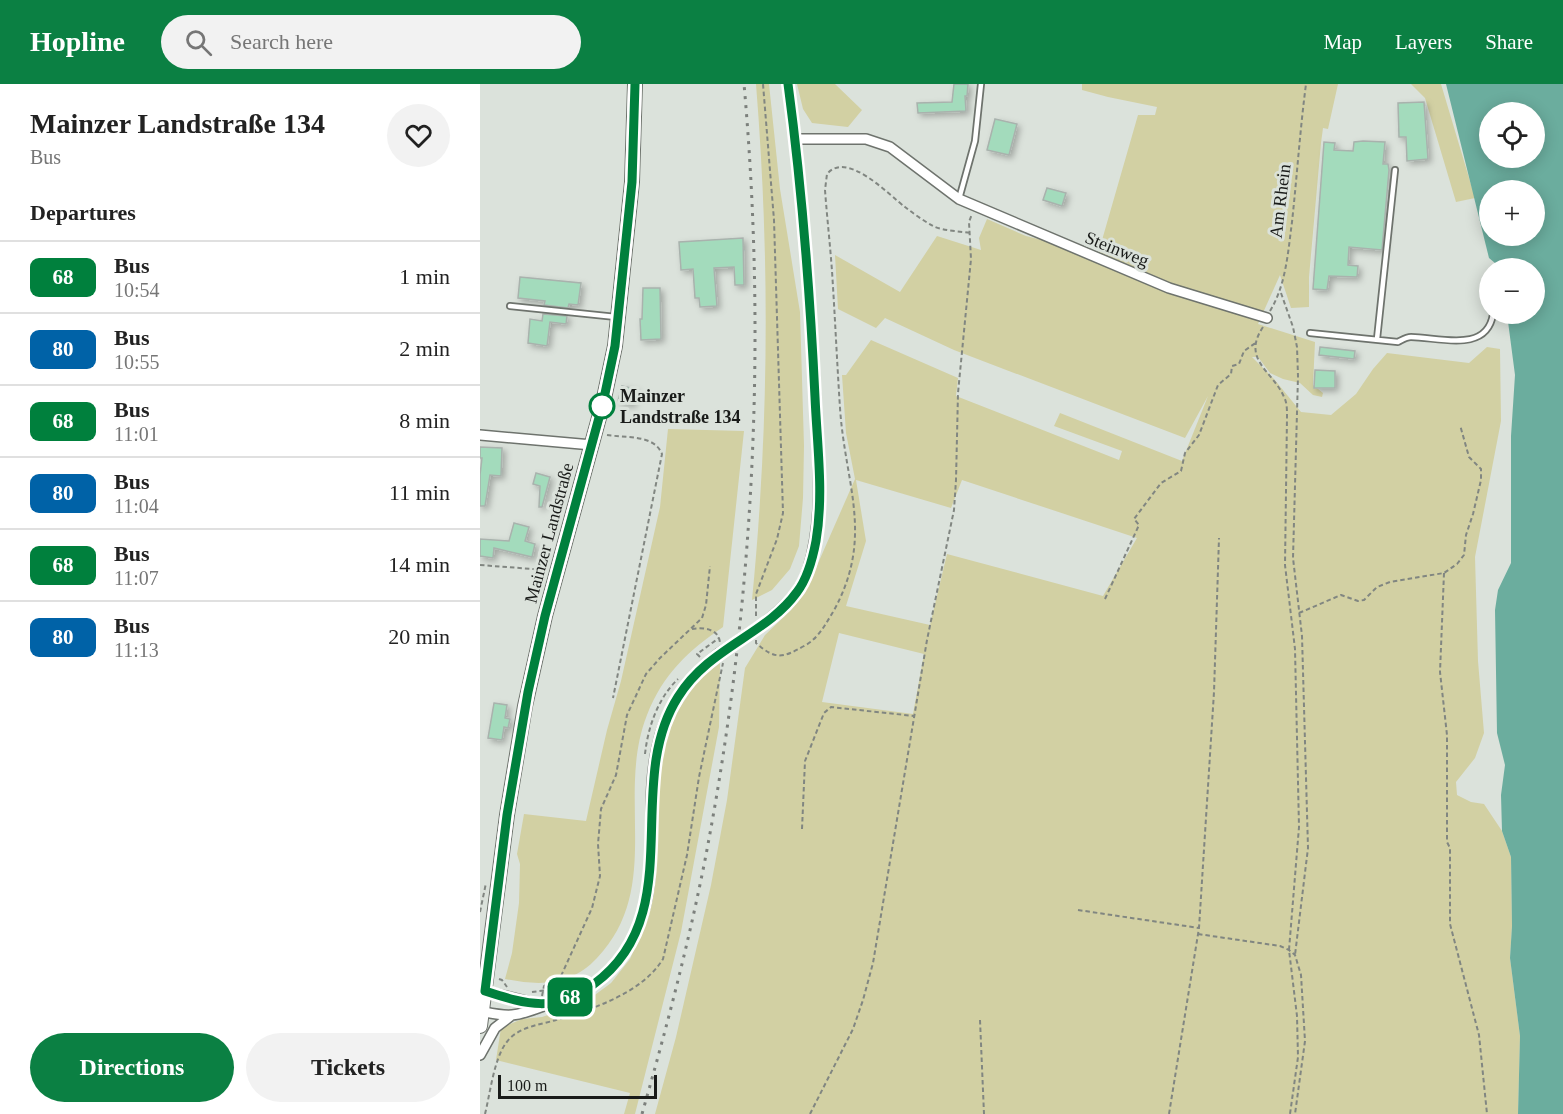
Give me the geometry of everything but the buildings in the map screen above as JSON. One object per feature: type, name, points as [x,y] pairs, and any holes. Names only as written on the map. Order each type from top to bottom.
[{"type":"main road","name":"Mainzer Landstraße","points":[[480,1026],[485,954],[526,704],[545,616],[594,438],[609,374],[618,317],[632,182],[635,84]]},
{"type":"street","points":[[480,1055],[495,1028],[512,1015],[585,990],[612,970],[624,954],[644,910],[649,886],[653,771],[662,728],[676,699],[717,650],[785,606],[799,591],[808,571],[816,541],[819,494],[813,339],[788,84]]},
{"type":"street","name":"Steinweg","points":[[795,139],[866,139],[890,147],[959,199],[1169,288],[1267,318]]},
{"type":"street","points":[[480,435],[594,438]]},
{"type":"street","points":[[483,991],[542,1005]]},
{"type":"street","points":[[481,1011],[512,1015]]},
{"type":"lane","points":[[959,199],[975,141],[981,84]]},
{"type":"lane","points":[[1377,339],[1395,170]]},
{"type":"lane","points":[[510,306],[618,317]]},
{"type":"lane","points":[[1310,333],[1398,342],[1408,337],[1458,342],[1476,338],[1491,324]]},
{"type":"path","points":[[759,624],[756,594],[777,539],[783,513],[774,220],[763,84]]},
{"type":"path","name":"Am Rhein","points":[[1105,599],[1139,525],[1134,519],[1161,483],[1181,471],[1185,453],[1199,435],[1218,386],[1231,374],[1232,366],[1239,364],[1245,351],[1257,342],[1280,291],[1290,235],[1306,84]]},
{"type":"path","points":[[756,634],[756,643],[764,651],[776,656],[787,655],[809,643],[823,630],[840,600],[851,570],[856,535],[854,499],[840,412],[826,199],[827,174],[834,168],[846,167],[878,183],[904,207],[935,227],[970,233]]},
{"type":"path","points":[[810,1114],[853,1029],[864,1000],[873,963],[927,640],[954,510],[958,393],[971,259],[969,222],[975,206]]},
{"type":"path","points":[[1280,291],[1293,327],[1297,359],[1293,558],[1302,636],[1308,848],[1295,955],[1301,975],[1305,1041],[1295,1114]]},
{"type":"path","points":[[1257,342],[1257,360],[1285,398],[1287,416],[1285,565],[1295,649],[1299,827],[1289,950],[1297,1016],[1298,1057],[1290,1114]]},
{"type":"path","points":[[1299,613],[1341,595],[1358,602],[1364,600],[1377,586],[1444,573],[1457,564],[1464,555],[1466,535],[1481,480],[1481,468],[1469,457],[1460,425]]},
{"type":"path","points":[[594,438],[651,442],[659,448],[662,454],[613,698]]},
{"type":"path","points":[[1169,1114],[1198,934],[1214,692],[1219,538]]},
{"type":"path","points":[[480,565],[546,570]]},
{"type":"path","points":[[542,1005],[544,986],[561,976],[592,908],[600,876],[598,844],[601,809],[616,775],[627,715],[646,674],[702,618],[706,605],[710,566]]},
{"type":"path","points":[[1444,573],[1440,672],[1447,735],[1450,924],[1479,1035],[1487,1114]]},
{"type":"path","points":[[700,657],[698,654],[720,637]]},
{"type":"path","points":[[694,663],[700,657],[717,650]]},
{"type":"path","points":[[645,763],[650,728],[658,704],[671,685],[680,677]]},
{"type":"path","points":[[802,829],[805,761],[813,746],[824,713],[831,707],[914,716]]},
{"type":"path","points":[[1078,910],[1198,928]]},
{"type":"path","points":[[1198,934],[1280,946],[1295,955]]},
{"type":"path","points":[[496,978],[502,980],[508,989]]},
{"type":"path","points":[[523,992],[542,992],[562,988]]},
{"type":"path","points":[[980,1020],[984,1114]]},
{"type":"shaded area","points":[[756,84],[769,84],[780,189],[800,312],[804,446],[799,546],[790,569],[772,590],[752,600],[762,471],[766,342],[764,214]]},
{"type":"shaded area","points":[[797,84],[835,84],[862,110],[848,127],[812,123],[803,109]]},
{"type":"shaded area","points":[[1082,84],[1338,84],[1328,129],[1323,128],[1321,143],[1309,277],[1309,307],[1291,308],[1280,275],[1258,324],[1315,342],[1313,385],[1323,393],[1322,397],[1313,395],[1300,383],[1270,373],[1258,357],[1252,357],[1301,412],[1331,415],[1356,394],[1387,353],[1469,363],[1487,347],[1500,349],[1501,421],[1475,557],[1478,661],[1484,733],[1475,758],[1456,782],[1457,795],[1471,802],[1484,804],[1502,831],[1511,857],[1510,958],[1520,1036],[1518,1114],[655,1114],[676,1037],[711,885],[727,800],[745,668],[765,635],[805,593],[855,479],[846,433],[842,375],[846,375],[871,340],[958,378],[956,396],[1119,460],[1122,451],[1054,426],[1060,413],[1182,461],[1208,396],[1185,438],[954,350],[885,318],[876,328],[838,309],[835,255],[900,292],[937,236],[981,250],[979,238],[987,219],[1026,236],[1098,254],[1138,115],[1155,115],[1157,107],[1082,90]],"holes":[[[856,480],[951,508],[962,480],[1137,538],[1103,596],[947,554],[930,625],[846,606],[866,541]],[[839,633],[924,654],[913,714],[822,702]]]},
{"type":"shaded area","points":[[1411,84],[1441,84],[1475,198],[1456,202],[1425,98]]},
{"type":"shaded area","points":[[1446,84],[1563,84],[1563,1114],[1518,1114],[1520,1036],[1510,958],[1511,857],[1502,831],[1501,795],[1505,765],[1497,733],[1495,610],[1498,590],[1511,563],[1511,436],[1515,375],[1508,324],[1545,324],[1545,258],[1489,258],[1486,246],[1545,246],[1545,180],[1479,180],[1479,218]]},
{"type":"shaded area","points":[[668,429],[744,431],[723,627],[699,645],[669,675],[653,700],[647,715],[638,746],[635,777],[634,871],[629,901],[617,930],[597,958],[577,974],[566,979],[530,983],[505,979],[512,953],[519,903],[520,864],[517,854],[524,814],[586,821],[621,681],[660,507]]},
{"type":"shaded area","points":[[720,663],[719,727],[681,932],[635,1114],[624,1114],[630,1093],[496,1060],[501,1028],[522,1019],[542,1017],[584,1003],[611,983],[630,959],[645,925],[654,889],[657,803],[661,762],[667,735],[675,715],[698,680]]},
{"type":"railway","points":[[642,1114],[676,988],[705,860],[722,764],[745,571],[752,474],[755,376],[751,181],[744,84]]},
{"type":"bus line","name":"68","points":[[635,84],[632,182],[615,346],[603,403],[545,616],[528,692],[507,815],[485,991],[510,999],[542,1005],[571,997],[600,980],[612,970],[631,942],[644,910],[649,886],[653,771],[657,746],[662,728],[676,699],[702,667],[785,606],[799,591],[808,571],[816,541],[819,494],[813,339],[788,84]]},
{"type":"place","name":"Mainzer Landstraße 134","points":[[602,406]]}]
